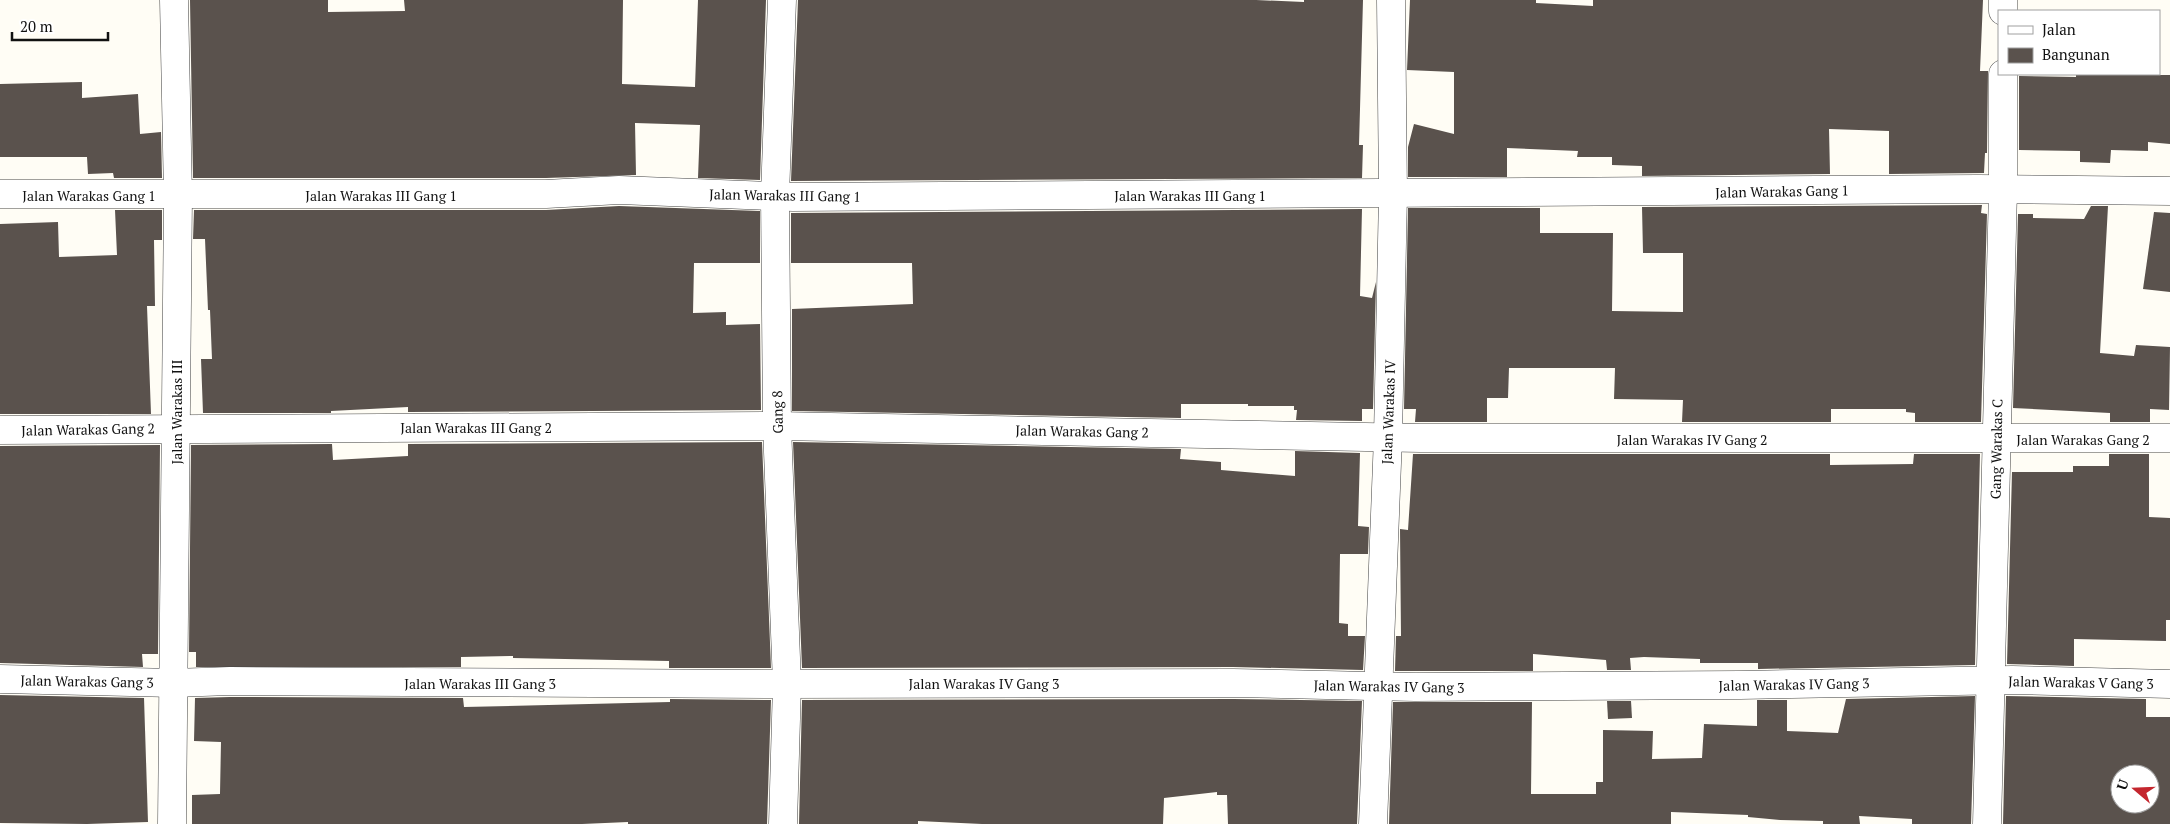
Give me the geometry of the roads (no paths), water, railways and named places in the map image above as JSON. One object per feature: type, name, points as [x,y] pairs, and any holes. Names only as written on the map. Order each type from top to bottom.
[{"type":"street","name":"Jalan Warakas III","points":[[172,824],[178,196],[174,0]]},
{"type":"street","name":"Gang 8","points":[[782,0],[775,196],[777,426],[787,684],[783,824]]},
{"type":"street","name":"Jalan Warakas IV","points":[[1373,824],[1388,437],[1394,194],[1391,0]]},
{"type":"street","name":"Gang Warakas C","points":[[1987,824],[2003,190],[2003,75]]},
{"type":"street","name":"Jalan Warakas III Gang 1","points":[[178,196],[546,194],[618,190],[775,196],[1394,194]]},
{"type":"street","name":"Jalan Warakas Gang 1","points":[[1394,194],[2003,190],[2170,191]]},
{"type":"street","name":"Jalan Warakas Gang 1","points":[[0,194],[178,196]]},
{"type":"street","name":"Jalan Warakas Gang 2","points":[[777,426],[1388,437]]},
{"type":"street","name":"Jalan Warakas III Gang 2","points":[[176,428],[777,426]]},
{"type":"street","name":"Jalan Warakas Gang 2","points":[[0,430],[176,428]]},
{"type":"street","name":"Jalan Warakas IV Gang 2","points":[[1388,437],[1996,439]]},
{"type":"street","name":"Jalan Warakas Gang 2","points":[[1996,439],[2170,438]]},
{"type":"street","name":"Jalan Warakas Gang 3","points":[[0,679],[174,683]]},
{"type":"street","name":"Jalan Warakas IV Gang 3","points":[[787,684],[1233,683],[1377,687],[1740,686],[1992,680]]},
{"type":"street","name":"Jalan Warakas V Gang 3","points":[[1992,680],[2170,684]]},
{"type":"street","name":"Jalan Warakas III Gang 3","points":[[174,683],[230,681],[787,684]]}]
